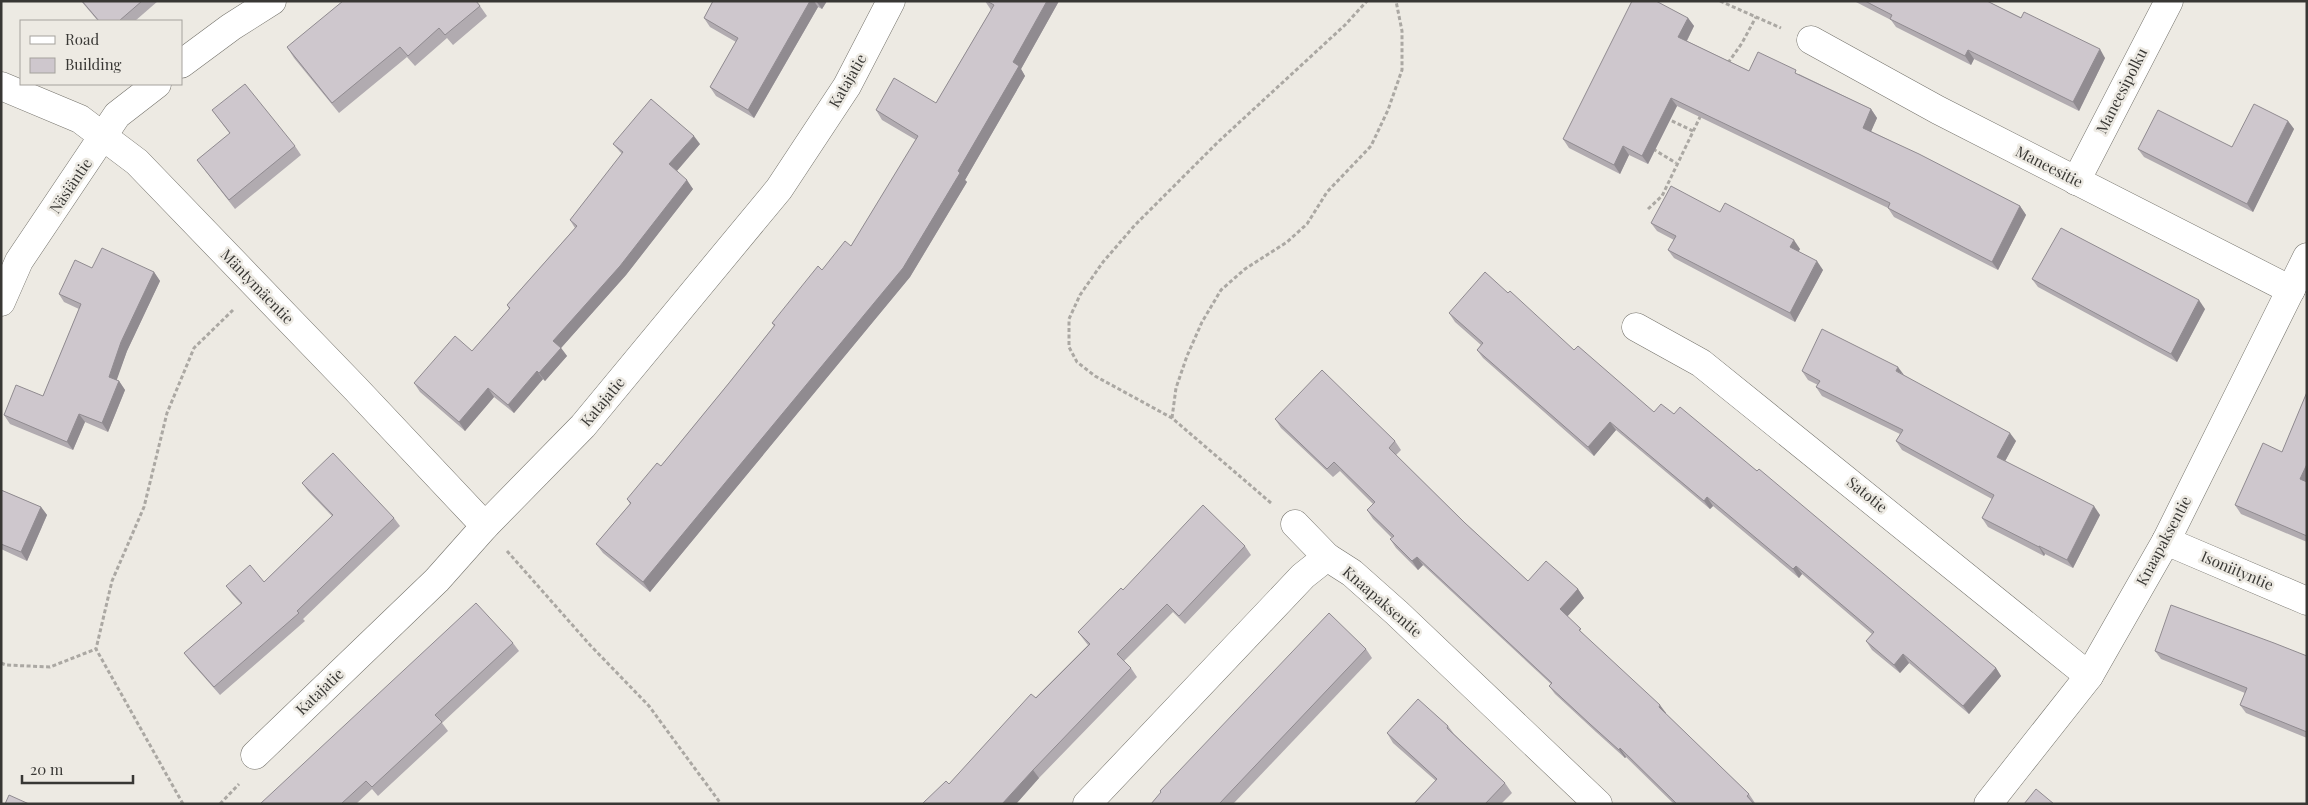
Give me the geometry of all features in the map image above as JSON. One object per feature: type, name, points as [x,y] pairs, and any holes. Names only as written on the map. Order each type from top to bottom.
[{"type":"street","points":[[182,63],[231,26],[272,1]]},
{"type":"street","name":"Katajatie","points":[[255,754],[437,580],[485,526],[583,426],[779,190],[847,86],[891,1]]},
{"type":"street","name":"Maneesipolku","points":[[2076,181],[2169,1]]},
{"type":"street","name":"Maneesitie","points":[[1810,40],[1938,110],[2291,290]]},
{"type":"street","name":"Näsiäntie","points":[[1,302],[19,261],[118,115],[156,85]]},
{"type":"street","name":"Mäntymäentie","points":[[1,86],[80,119],[137,162],[485,526]]},
{"type":"street","name":"Knaapaksentie","points":[[1988,804],[2089,676],[2166,541],[2307,257]]},
{"type":"street","name":"Satotie","points":[[1636,327],[1701,362],[2089,676]]},
{"type":"street","points":[[1295,524],[1327,557]]},
{"type":"street","name":"Isoniityntie","points":[[2166,541],[2307,601]]},
{"type":"street","name":"Knaapaksentie","points":[[1087,804],[1303,576],[1327,557],[1352,573],[1397,613],[1587,800]]},
{"type":"path","points":[[1295,524],[1234,469],[1172,418],[1095,376],[1076,362],[1069,347],[1069,319],[1080,296],[1103,262],[1135,225],[1218,142],[1345,25],[1367,1]]},
{"type":"path","points":[[1172,418],[1176,388],[1187,356],[1202,322],[1221,290],[1244,269],[1287,242],[1307,224],[1328,192],[1371,146],[1388,110],[1402,70],[1402,31],[1396,1]]},
{"type":"path","points":[[1720,1],[1810,40]]},
{"type":"path","points":[[1726,65],[1742,43],[1756,17]]},
{"type":"path","points":[[1648,209],[1662,196],[1676,162],[1701,114]]},
{"type":"path","points":[[1659,115],[1693,131]]},
{"type":"path","points":[[1645,144],[1676,162]]},
{"type":"path","points":[[183,804],[96,649],[112,581],[144,508],[167,413],[194,348],[256,286]]},
{"type":"path","points":[[485,526],[590,645],[649,706],[721,804]]},
{"type":"path","points":[[1,663],[6,665],[50,667],[96,649]]},
{"type":"building","points":[[82,1],[142,1],[120,20],[98,20]]},
{"type":"building","points":[[343,1],[476,1],[480,6],[445,35],[439,28],[408,56],[400,47],[332,103],[287,47]]},
{"type":"building","points":[[713,1],[810,1],[748,110],[710,87],[738,38],[704,18]]},
{"type":"building","points":[[987,1],[1047,1],[1013,62],[1019,66],[958,171],[960,173],[903,268],[643,582],[596,544],[631,503],[627,499],[657,463],[661,466],[775,325],[772,323],[818,266],[822,270],[845,241],[851,246],[918,136],[876,110],[894,78],[936,103],[994,5]]},
{"type":"building","points":[[1632,1],[1656,1],[1688,18],[1678,37],[1749,71],[1758,52],[1796,70],[1795,73],[1871,109],[1863,128],[1919,154],[2020,206],[1992,262],[1888,208],[1890,203],[1671,98],[1642,156],[1623,146],[1614,165],[1563,139]]},
{"type":"building","points":[[1865,1],[1987,1],[2021,18],[2024,12],[2100,49],[2073,102],[1968,50],[1965,56],[1890,19],[1892,15]]},
{"type":"building","points":[[245,84],[295,146],[229,200],[197,160],[230,133],[212,110]]},
{"type":"building","points":[[651,99],[694,136],[669,164],[687,180],[620,266],[553,341],[561,348],[539,373],[537,371],[508,405],[488,388],[459,422],[414,383],[455,336],[472,351],[510,308],[507,305],[577,226],[570,220],[623,152],[613,144]]},
{"type":"building","points":[[2254,104],[2288,121],[2247,204],[2138,149],[2158,110],[2232,147]]},
{"type":"building","points":[[1671,186],[1720,212],[1725,203],[1794,240],[1790,247],[1817,261],[1790,313],[1668,250],[1676,236],[1651,223]]},
{"type":"building","points":[[2061,228],[2199,300],[2171,354],[2032,279]]},
{"type":"building","points":[[102,248],[154,272],[121,342],[109,377],[119,381],[102,423],[79,414],[67,442],[4,415],[16,385],[43,396],[81,304],[59,294],[75,260],[92,268]]},
{"type":"building","points":[[1485,272],[1508,293],[1510,291],[1574,350],[1578,346],[1654,412],[1661,404],[1674,414],[1680,407],[1757,471],[1759,469],[1996,668],[1963,706],[1903,654],[1894,665],[1866,641],[1874,632],[1796,566],[1793,569],[1707,497],[1704,501],[1610,422],[1588,447],[1477,350],[1483,343],[1449,313]]},
{"type":"building","points":[[1822,329],[1898,367],[1896,371],[2010,433],[1997,457],[2094,506],[2067,560],[1982,518],[1994,495],[1896,441],[1903,430],[1816,387],[1820,381],[1802,371]]},
{"type":"building","points":[[1322,370],[1395,441],[1389,448],[1465,523],[1528,581],[1546,561],[1578,589],[1560,609],[1581,629],[1579,630],[1660,705],[1659,707],[1749,794],[1747,796],[1754,804],[1677,804],[1620,748],[1619,750],[1549,686],[1552,683],[1417,557],[1412,561],[1390,539],[1394,536],[1367,510],[1375,502],[1334,462],[1327,469],[1275,419]]},
{"type":"building","points":[[2307,392],[2307,464],[2300,479],[2307,482],[2307,536],[2235,505],[2263,443],[2282,452]]},
{"type":"building","points":[[333,453],[394,518],[297,611],[299,613],[214,687],[184,653],[242,603],[226,586],[250,565],[264,582],[333,515],[302,483]]},
{"type":"building","points":[[1,490],[41,507],[21,552],[1,544]]},
{"type":"building","points":[[1203,505],[1245,546],[1179,616],[1167,604],[1117,654],[1131,668],[1002,804],[922,804],[946,781],[949,784],[1031,694],[1036,698],[1090,644],[1078,632],[1121,588],[1123,590]]},
{"type":"building","points":[[476,603],[513,643],[435,715],[442,722],[372,787],[366,781],[341,804],[260,804]]},
{"type":"building","points":[[2171,605],[2307,656],[2307,732],[2240,705],[2247,688],[2155,651]]},
{"type":"building","points":[[1329,613],[1366,649],[1219,804],[1151,804],[1160,791]]},
{"type":"building","points":[[1418,699],[1505,783],[1485,804],[1414,804],[1437,779],[1387,733]]},
{"type":"building","points":[[2036,789],[2054,804],[2024,804]]},
{"type":"building","points":[[9,795],[29,804],[5,804]]}]
